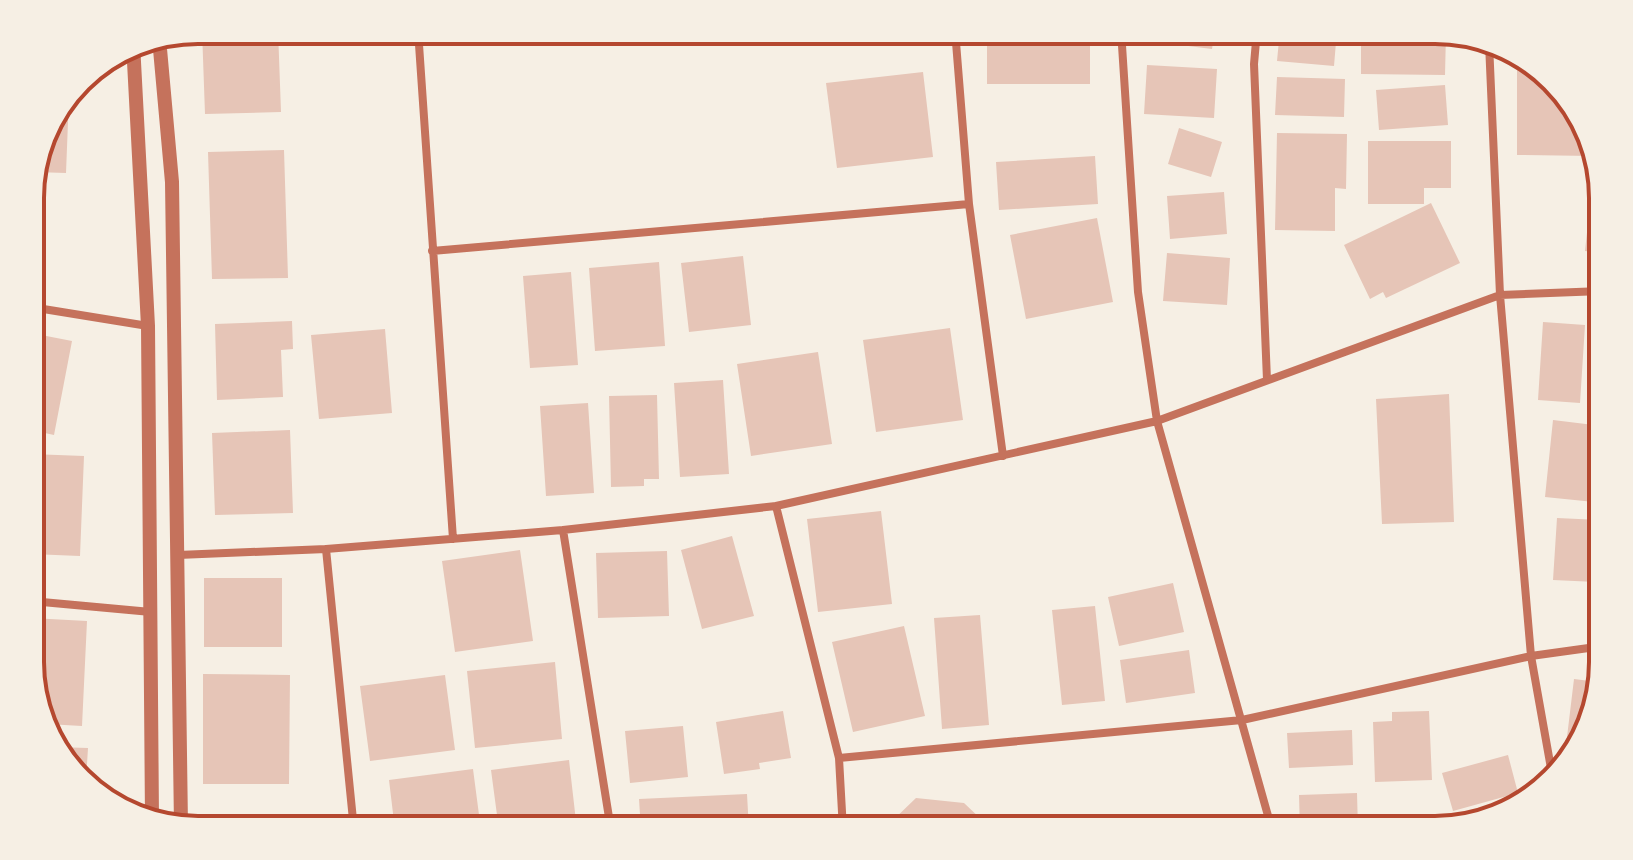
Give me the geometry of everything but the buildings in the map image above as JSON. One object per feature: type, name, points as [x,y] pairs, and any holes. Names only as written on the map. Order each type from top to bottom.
[{"type":"street","points":[[419,44],[453,539]]},
{"type":"street","points":[[956,44],[969,204],[1003,456]]},
{"type":"street","points":[[1122,44],[1138,292],[1157,421],[1268,816]]},
{"type":"street","points":[[1256,44],[1254,64],[1267,380]]},
{"type":"street","points":[[160,49],[172,182],[181,815]]},
{"type":"street","points":[[1489,54],[1500,295],[1531,656],[1550,764]]},
{"type":"street","points":[[134,58],[148,326],[152,809]]},
{"type":"street","points":[[432,251],[969,204]]},
{"type":"street","points":[[178,555],[326,549],[563,530],[776,506],[1157,421],[1500,295],[1589,292]]},
{"type":"street","points":[[44,309],[148,326]]},
{"type":"street","points":[[776,506],[839,758],[842,816]]},
{"type":"street","points":[[563,530],[609,816]]},
{"type":"street","points":[[326,549],[353,816]]},
{"type":"street","points":[[44,602],[151,612]]},
{"type":"street","points":[[839,758],[1242,720],[1531,656],[1589,648]]}]
